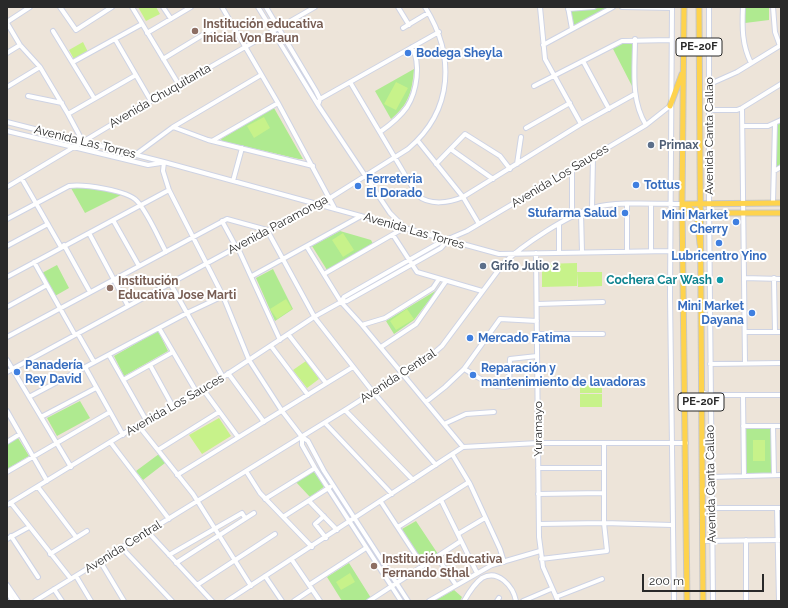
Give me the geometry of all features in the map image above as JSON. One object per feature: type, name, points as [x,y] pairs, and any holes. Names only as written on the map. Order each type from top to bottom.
[{"type":"main road","name":"Avenida Canta Callao","points":[[684,7],[682,213],[687,443],[687,601]]},
{"type":"main road","name":"Avenida Canta Callao","points":[[699,7],[702,204],[700,213],[703,601]]},
{"type":"main road","points":[[670,106],[684,65]]},
{"type":"main road","name":"Avenida Central","points":[[682,204],[781,203]]},
{"type":"main road","points":[[682,204],[700,213]]},
{"type":"main road","points":[[682,213],[781,213]]},
{"type":"street","points":[[30,7],[7,22],[20,45],[40,67],[62,103],[82,142]]},
{"type":"street","points":[[60,7],[76,30],[112,7]]},
{"type":"street","points":[[132,7],[179,85]]},
{"type":"street","points":[[164,7],[171,19]]},
{"type":"street","points":[[147,33],[190,7]]},
{"type":"street","points":[[222,7],[313,166],[335,209]]},
{"type":"street","points":[[258,7],[318,105],[390,213],[404,228],[324,274]]},
{"type":"street","points":[[266,7],[320,99]]},
{"type":"street","name":"Avenida Chuquitanta","points":[[7,187],[151,101],[315,7]]},
{"type":"street","points":[[398,7],[409,25]]},
{"type":"street","name":"Avenida Paramonga","points":[[7,372],[267,230],[330,198],[395,158],[418,141],[432,122],[441,102],[446,65],[439,32],[425,7]]},
{"type":"street","points":[[540,7],[545,59],[581,124]]},
{"type":"street","points":[[572,29],[568,8],[594,7]]},
{"type":"street","points":[[543,45],[613,7]]},
{"type":"street","points":[[622,7],[672,7],[670,251],[674,601]]},
{"type":"street","name":"Avenida Canta Callao","points":[[709,7],[710,395],[713,601]]},
{"type":"street","points":[[743,7],[744,42],[751,64]]},
{"type":"street","points":[[710,84],[727,78],[780,46],[775,32],[773,7]]},
{"type":"street","points":[[403,28],[428,13]]},
{"type":"street","points":[[163,59],[229,19]]},
{"type":"street","points":[[73,62],[142,24]]},
{"type":"street","points":[[53,31],[94,98]]},
{"type":"street","points":[[318,105],[320,99],[439,32]]},
{"type":"street","points":[[115,39],[151,101]]},
{"type":"street","points":[[534,86],[555,77],[611,45],[622,41],[635,39],[671,40]]},
{"type":"street","points":[[635,39],[635,94],[637,108],[646,125]]},
{"type":"street","points":[[7,53],[20,45]]},
{"type":"street","points":[[380,132],[401,114],[412,96],[417,70],[417,60],[412,47]]},
{"type":"street","points":[[583,61],[609,109]]},
{"type":"street","points":[[7,87],[40,67]]},
{"type":"street","points":[[68,114],[136,75]]},
{"type":"street","points":[[136,155],[173,127],[261,75]]},
{"type":"street","points":[[350,82],[420,197],[442,203],[463,198],[581,124],[635,94]]},
{"type":"street","points":[[709,110],[737,110],[781,84]]},
{"type":"street","points":[[28,96],[62,103]]},
{"type":"street","points":[[526,128],[570,103]]},
{"type":"street","points":[[212,141],[278,104]]},
{"type":"street","name":"Avenida Los Sauces","points":[[341,302],[344,297],[439,243],[447,241],[479,224],[593,157],[646,125],[670,106]]},
{"type":"street","points":[[742,108],[745,363]]},
{"type":"street","points":[[743,126],[775,124],[781,120]]},
{"type":"street","name":"Avenida Las Torres","points":[[7,122],[164,162],[447,241],[499,254],[670,251]]},
{"type":"street","points":[[773,203],[775,124]]},
{"type":"street","points":[[173,127],[212,141],[313,166]]},
{"type":"street","name":"Avenida Las Torres","points":[[7,131],[148,165],[164,162]]},
{"type":"street","points":[[436,164],[452,150],[463,136],[467,135],[500,156],[510,169]]},
{"type":"street","points":[[517,164],[521,136]]},
{"type":"street","points":[[418,141],[463,198],[479,224]]},
{"type":"street","points":[[234,181],[242,148]]},
{"type":"street","points":[[452,150],[494,178]]},
{"type":"street","points":[[592,208],[593,157]]},
{"type":"street","points":[[164,162],[163,171],[169,190],[223,296],[249,360],[282,411],[302,437],[308,441],[354,519],[408,601]]},
{"type":"street","points":[[774,171],[781,166]]},
{"type":"street","points":[[572,169],[572,217]]},
{"type":"street","points":[[22,179],[90,292]]},
{"type":"street","points":[[7,219],[69,186],[82,185],[126,195],[136,200],[166,252]]},
{"type":"street","points":[[7,277],[169,190]]},
{"type":"street","points":[[651,204],[651,251]]},
{"type":"street","name":"Avenida Central","points":[[36,601],[325,423],[442,346],[482,291],[513,254],[572,217],[592,208],[627,205],[682,204]]},
{"type":"street","points":[[627,205],[627,251]]},
{"type":"street","points":[[581,212],[582,252]]},
{"type":"street","points":[[252,276],[361,216]]},
{"type":"street","points":[[7,337],[222,221],[227,219],[267,230],[314,317],[373,392],[436,465]]},
{"type":"street","points":[[113,220],[139,266]]},
{"type":"street","points":[[222,221],[252,276],[280,340]]},
{"type":"street","points":[[7,246],[48,224]]},
{"type":"street","points":[[559,225],[559,252]]},
{"type":"street","points":[[89,233],[128,306]]},
{"type":"street","points":[[393,235],[417,272],[482,291]]},
{"type":"street","name":"Avenida Los Sauces","points":[[9,504],[146,420],[223,377],[314,317],[341,302],[347,301],[412,265],[441,248],[447,241]]},
{"type":"street","points":[[307,247],[341,302],[362,325],[462,447]]},
{"type":"street","name":"Yuramayo","points":[[536,253],[538,494],[540,551],[541,559],[551,589],[557,599]]},
{"type":"street","points":[[34,262],[60,308],[94,362]]},
{"type":"street","points":[[744,278],[781,279]]},
{"type":"street","points":[[774,278],[775,332]]},
{"type":"street","points":[[362,325],[385,318],[433,288],[438,279]]},
{"type":"street","points":[[381,348],[416,324],[446,281]]},
{"type":"street","points":[[170,283],[223,377]]},
{"type":"street","points":[[7,307],[47,285]]},
{"type":"street","points":[[29,397],[223,296]]},
{"type":"street","points":[[537,304],[603,302]]},
{"type":"street","points":[[426,402],[464,369],[498,321],[503,318],[537,321]]},
{"type":"street","points":[[159,328],[196,392]]},
{"type":"street","points":[[745,332],[781,332]]},
{"type":"street","points":[[288,334],[326,383]]},
{"type":"street","points":[[537,334],[603,334]]},
{"type":"street","points":[[271,346],[308,395]]},
{"type":"street","points":[[123,380],[173,352]]},
{"type":"street","points":[[109,355],[146,420]]},
{"type":"street","points":[[464,369],[496,387],[507,387],[509,386],[510,359],[537,356]]},
{"type":"street","points":[[7,360],[71,467]]},
{"type":"street","points":[[710,364],[781,363]]},
{"type":"street","points":[[150,365],[172,405]]},
{"type":"street","points":[[178,475],[353,366]]},
{"type":"street","points":[[85,367],[123,435]]},
{"type":"street","points":[[228,373],[264,422]]},
{"type":"street","points":[[41,417],[96,388]]},
{"type":"street","points":[[202,388],[238,438]]},
{"type":"street","points":[[701,392],[710,395],[781,395]]},
{"type":"street","points":[[743,395],[744,476]]},
{"type":"street","points":[[345,410],[413,480]]},
{"type":"street","points":[[7,411],[47,481]]},
{"type":"street","points":[[7,472],[110,412]]},
{"type":"street","points":[[158,450],[220,412]]},
{"type":"street","points":[[444,424],[466,414],[494,412]]},
{"type":"street","points":[[325,423],[392,494]]},
{"type":"street","points":[[138,425],[197,501],[251,586]]},
{"type":"street","points":[[743,426],[781,426]]},
{"type":"street","points":[[773,426],[774,475]]},
{"type":"street","points":[[7,442],[20,434]]},
{"type":"street","points":[[302,437],[302,445],[401,601]]},
{"type":"street","points":[[110,443],[169,519]]},
{"type":"street","points":[[541,559],[607,551],[604,523],[604,443]]},
{"type":"street","points":[[227,601],[381,502],[462,447],[538,444],[687,443]]},
{"type":"street","points":[[452,454],[469,482],[500,549],[504,562]]},
{"type":"street","points":[[265,499],[316,468]]},
{"type":"street","points":[[538,468],[604,468]]},
{"type":"street","points":[[246,471],[265,499],[312,547]]},
{"type":"street","points":[[711,477],[781,475]]},
{"type":"street","points":[[398,527],[469,482]]},
{"type":"street","points":[[283,517],[333,485]]},
{"type":"street","points":[[38,487],[76,537]]},
{"type":"street","points":[[538,494],[604,493]]},
{"type":"street","points":[[441,500],[477,573]]},
{"type":"street","points":[[309,501],[337,530]]},
{"type":"street","points":[[381,502],[423,566]]},
{"type":"street","points":[[9,504],[71,579]]},
{"type":"street","points":[[712,508],[779,508],[779,601]]},
{"type":"street","points":[[169,555],[242,513],[245,518]]},
{"type":"street","points":[[176,564],[254,513]]},
{"type":"street","points":[[324,516],[316,524],[326,538]]},
{"type":"street","points":[[458,534],[485,518]]},
{"type":"street","points":[[539,524],[604,523],[672,525]]},
{"type":"street","points":[[28,527],[9,538],[38,577]]},
{"type":"street","points":[[50,554],[87,531]]},
{"type":"street","points":[[148,532],[176,564],[212,601]]},
{"type":"street","points":[[197,585],[275,534]]},
{"type":"street","points":[[746,540],[746,601]]},
{"type":"street","points":[[703,541],[780,540]]},
{"type":"street","points":[[369,601],[461,541]]},
{"type":"street","points":[[122,548],[172,601]]},
{"type":"street","points":[[294,601],[366,548]]},
{"type":"street","points":[[429,601],[492,565],[540,551]]},
{"type":"street","points":[[437,557],[456,585]]},
{"type":"street","points":[[292,560],[320,601]]},
{"type":"street","points":[[100,561],[124,601]]},
{"type":"street","points":[[464,601],[480,580],[492,575],[500,577],[508,584],[513,591],[516,601]]},
{"type":"street","points":[[76,576],[91,601]]},
{"type":"street","points":[[265,576],[282,601]]},
{"type":"street","points":[[557,599],[602,579]]},
{"type":"street","points":[[7,584],[18,601]]},
{"type":"street","points":[[54,589],[62,601]]},
{"type":"street","points":[[523,601],[551,589]]},
{"type":"street","points":[[7,592],[13,601]]},
{"type":"green space","points":[[138,7],[156,7],[160,14],[146,21]]},
{"type":"green space","points":[[745,7],[769,7],[769,20],[745,23]]},
{"type":"green space","points":[[608,8],[574,26],[571,10]]},
{"type":"green space","points":[[83,42],[88,52],[74,59],[69,50]]},
{"type":"green space","points":[[633,42],[633,88],[612,47],[622,43]]},
{"type":"green space","points":[[414,69],[411,91],[406,103],[391,119],[375,91]]},
{"type":"green space","points":[[396,82],[408,88],[396,110],[384,104]]},
{"type":"green space","points":[[274,108],[303,159],[222,141],[221,139]]},
{"type":"green space","points":[[264,117],[270,128],[254,138],[247,126]]},
{"type":"green space","points":[[781,122],[781,164],[777,167],[777,125]]},
{"type":"green space","points":[[92,187],[121,195],[85,213],[71,188]]},
{"type":"green space","points":[[340,231],[371,240],[373,244],[327,270],[312,246]]},
{"type":"green space","points":[[343,233],[354,250],[343,257],[332,240]]},
{"type":"green space","points":[[577,263],[577,286],[542,287],[542,264]]},
{"type":"green space","points":[[57,265],[69,288],[55,296],[42,273]]},
{"type":"green space","points":[[273,269],[293,309],[275,321],[256,278]]},
{"type":"green space","points":[[577,272],[602,272],[602,286],[578,287]]},
{"type":"green space","points":[[437,290],[414,320],[394,334],[386,321]]},
{"type":"green space","points":[[286,299],[292,309],[277,319],[270,309]]},
{"type":"green space","points":[[407,309],[414,319],[396,330],[390,321]]},
{"type":"green space","points":[[158,331],[168,351],[124,376],[114,356]]},
{"type":"green space","points":[[306,361],[319,379],[307,388],[293,370]]},
{"type":"green space","points":[[580,380],[602,380],[602,393],[580,393]]},
{"type":"green space","points":[[580,394],[602,394],[602,407],[580,407]]},
{"type":"green space","points":[[80,401],[90,418],[57,436],[47,418]]},
{"type":"green space","points":[[219,418],[231,436],[202,454],[189,435]]},
{"type":"green space","points":[[745,427],[772,427],[773,473],[746,473]]},
{"type":"green space","points":[[18,438],[29,456],[7,469],[7,444]]},
{"type":"green space","points":[[753,440],[765,440],[765,461],[753,461]]},
{"type":"green space","points":[[159,454],[165,463],[143,480],[136,471]]},
{"type":"green space","points":[[313,471],[325,486],[310,497],[295,481]]},
{"type":"green space","points":[[416,521],[438,554],[423,563],[402,529]]},
{"type":"green space","points":[[349,563],[371,598],[365,601],[342,601],[327,577]]},
{"type":"green space","points":[[350,573],[355,582],[341,590],[336,582]]},
{"type":"green space","points":[[454,590],[462,597],[460,601],[434,601]]},
{"type":"place","name":"Institución educativa inicial Von Braun","points":[[195,31]]},
{"type":"place","name":"Bodega Sheyla","points":[[408,53]]},
{"type":"place","name":"Primax","points":[[651,145]]},
{"type":"place","name":"Tottus","points":[[636,185]]},
{"type":"place","name":"Ferreteria El Dorado","points":[[358,186]]},
{"type":"place","name":"Stufarma Salud","points":[[625,213]]},
{"type":"place","name":"Mini Market Cherry","points":[[736,222]]},
{"type":"place","name":"Lubricentro Yino","points":[[719,243]]},
{"type":"place","name":"Grifo Julio 2","points":[[483,266]]},
{"type":"place","name":"Cochera Car Wash","points":[[720,280]]},
{"type":"place","name":"Institución Educativa Jose Marti","points":[[110,288]]},
{"type":"place","name":"Mini Market Dayana","points":[[752,313]]},
{"type":"place","name":"Mercado Fatima","points":[[470,338]]},
{"type":"place","name":"Panadería Rey David","points":[[17,372]]},
{"type":"place","name":"Reparación y mantenimiento de lavadoras","points":[[473,375]]},
{"type":"place","name":"Institución Educativa Fernando Sthal","points":[[374,566]]}]
